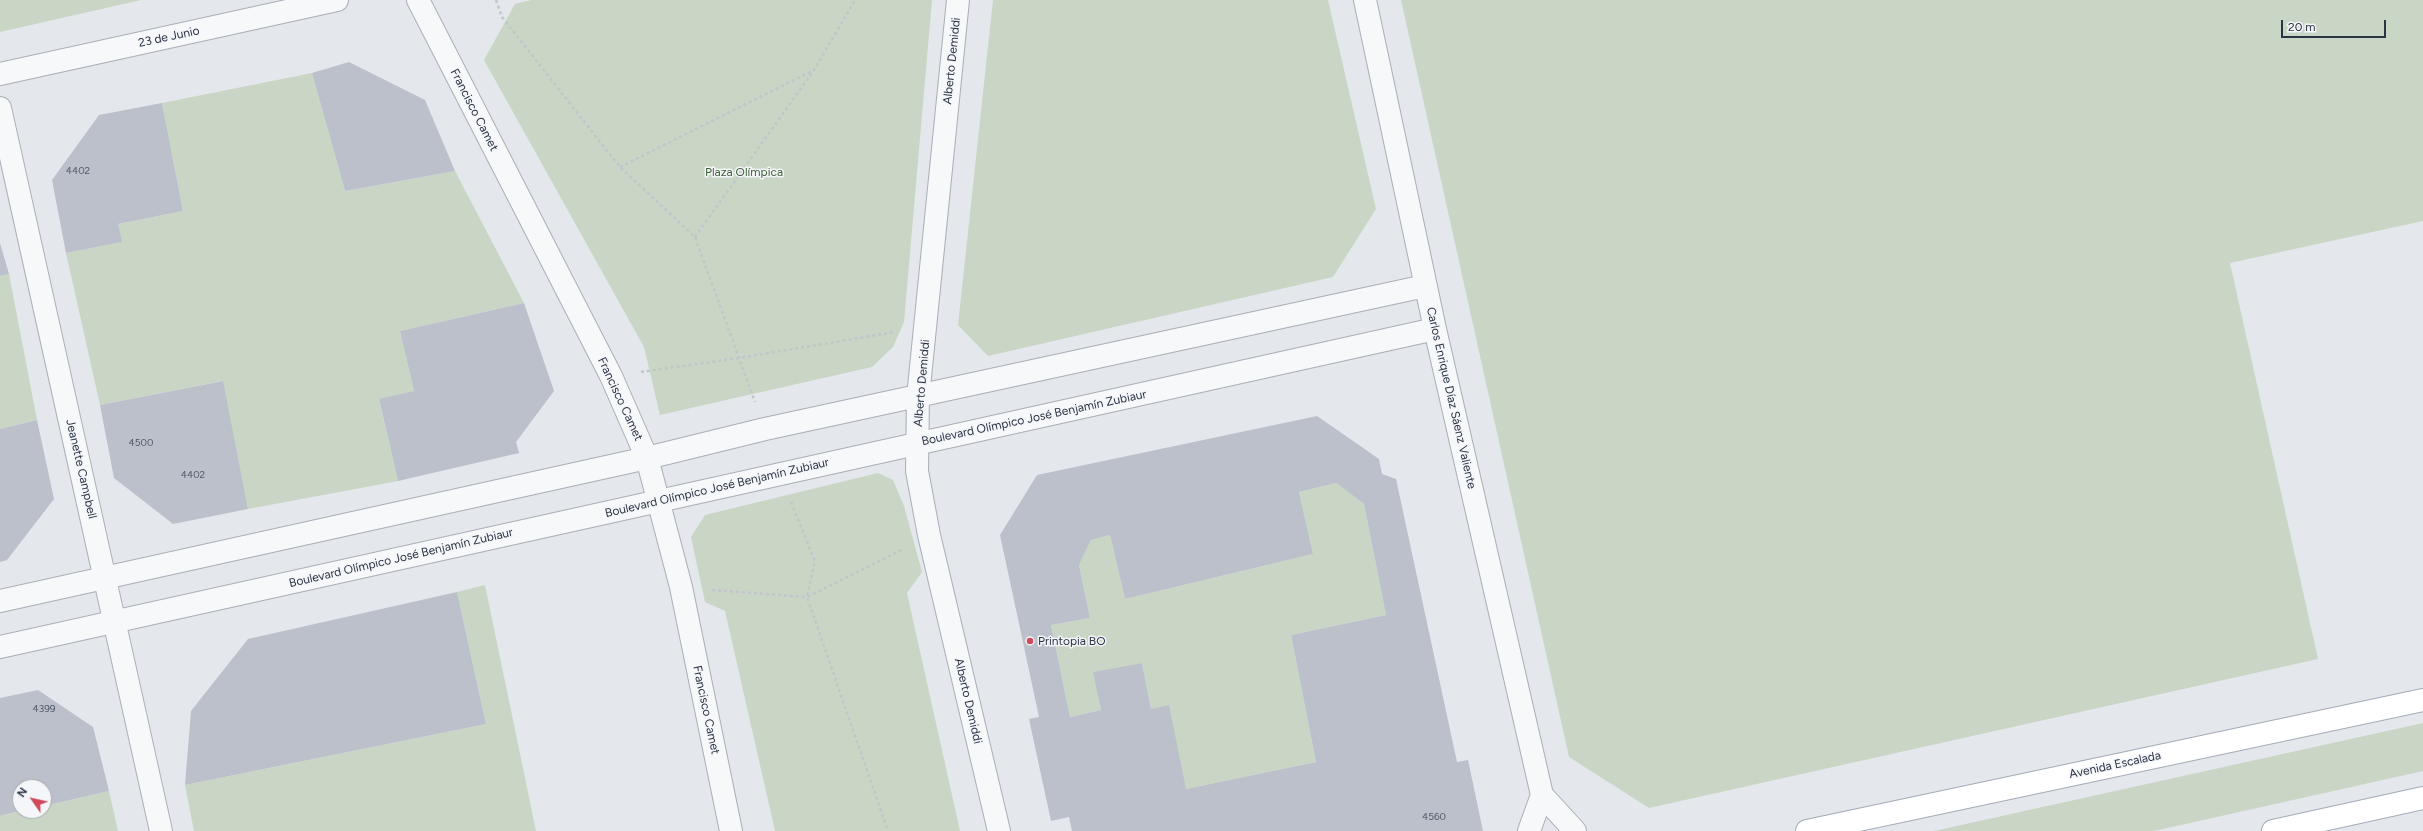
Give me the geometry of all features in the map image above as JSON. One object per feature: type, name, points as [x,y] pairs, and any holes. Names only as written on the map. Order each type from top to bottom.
[{"type":"main road","name":"Avenida Escalada","points":[[1807,831],[2423,700]]},
{"type":"main road","points":[[2273,831],[2423,798]]},
{"type":"street","name":"23 de Junio","points":[[0,74],[337,0]]},
{"type":"street","name":"Francisco Camet","points":[[418,0],[611,376],[647,458],[681,588],[731,831]]},
{"type":"street","name":"Alberto Demiddi","points":[[958,0],[918,397],[917,471],[929,535],[999,831]]},
{"type":"street","name":"Carlos Enrique Díaz Sáenz Valiente","points":[[1365,0],[1425,286],[1542,795],[1575,831]]},
{"type":"street","name":"Jeanette Campbell","points":[[0,108],[161,831]]},
{"type":"street","points":[[0,601],[647,458],[765,429],[1425,286]]},
{"type":"street","name":"Boulevard Olímpico José Benjamín Zubiaur","points":[[0,647],[1435,329]]},
{"type":"street","points":[[1530,831],[1542,795]]},
{"type":"path","points":[[496,0],[502,17],[620,167],[695,237],[765,429]]},
{"type":"path","points":[[695,237],[814,70],[855,0]]},
{"type":"path","points":[[620,167],[814,70]]},
{"type":"path","points":[[611,376],[739,358],[926,327]]},
{"type":"path","points":[[778,474],[815,561],[808,597],[888,831]]},
{"type":"path","points":[[681,588],[808,597],[929,535]]},
{"type":"green space","points":[[0,0],[141,0],[0,32]]},
{"type":"green space","name":"Plaza Olímpica","points":[[531,0],[932,0],[904,322],[893,347],[872,367],[660,415],[644,347],[484,60],[515,4]]},
{"type":"green space","points":[[993,0],[1328,0],[1376,209],[1333,277],[988,356],[958,325]]},
{"type":"green space","points":[[1401,0],[2423,0],[2423,221],[2230,263],[2318,659],[1649,808],[1569,757]]},
{"type":"green space","points":[[312,73],[345,191],[455,171],[524,303],[400,331],[414,391],[379,400],[398,481],[248,509],[222,381],[100,405],[66,253],[121,242],[118,224],[183,211],[162,103]]},
{"type":"green space","points":[[9,274],[37,420],[0,429],[0,276]]},
{"type":"green space","points":[[878,473],[893,480],[904,506],[922,572],[907,593],[960,831],[775,831],[725,611],[705,602],[691,537],[705,515]]},
{"type":"green space","points":[[1336,483],[1364,504],[1386,615],[1291,635],[1316,762],[1186,789],[1151,709],[1142,663],[1094,672],[1101,710],[1070,717],[1051,625],[1090,618],[1079,565],[1091,540],[1110,535],[1125,599],[1313,554],[1299,492]]},
{"type":"green space","points":[[485,585],[536,831],[194,831],[185,785],[486,724],[457,592]]},
{"type":"green space","points":[[2423,723],[2423,771],[2154,831],[1934,831]]},
{"type":"green space","points":[[109,791],[118,831],[0,831],[0,816],[12,813],[12,819],[52,819],[52,804]]},
{"type":"building","points":[[349,62],[425,100],[455,171],[345,191],[312,73]]},
{"type":"building","points":[[162,103],[183,211],[118,224],[122,242],[66,253],[52,180],[99,115]]},
{"type":"building","points":[[0,243],[9,274],[0,276]]},
{"type":"building","points":[[524,303],[554,391],[516,442],[519,453],[398,481],[379,399],[414,391],[400,331]]},
{"type":"building","points":[[223,381],[248,509],[173,524],[114,478],[100,405]]},
{"type":"building","points":[[1317,416],[1379,459],[1382,474],[1396,479],[1457,762],[1468,760],[1483,831],[1072,831],[1069,817],[1051,821],[1029,719],[1039,717],[1000,535],[1037,475]],"holes":[[[1336,483],[1364,504],[1386,615],[1291,635],[1316,762],[1186,789],[1169,705],[1151,709],[1142,663],[1093,672],[1101,710],[1070,717],[1051,625],[1090,618],[1079,565],[1091,540],[1110,535],[1125,599],[1313,554],[1299,492]]]},
{"type":"building","points":[[37,420],[54,499],[7,560],[0,562],[0,429]]},
{"type":"building","points":[[457,592],[486,724],[185,785],[191,711],[248,639]]},
{"type":"building","points":[[38,690],[93,727],[109,791],[52,804],[52,779],[12,779],[12,813],[0,816],[0,698]]},
{"type":"place","name":"Printopia BO","points":[[1030,641]]}]
